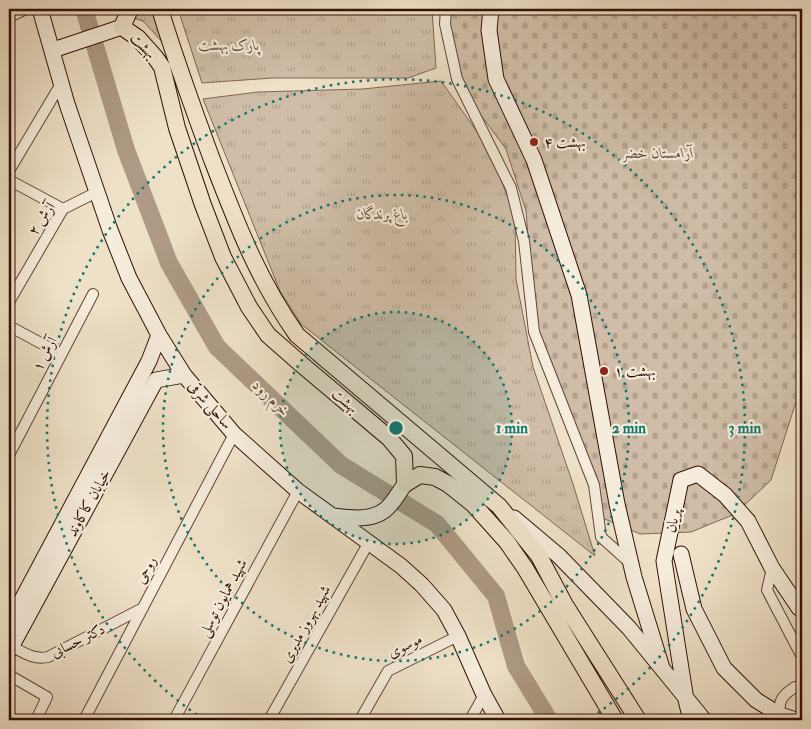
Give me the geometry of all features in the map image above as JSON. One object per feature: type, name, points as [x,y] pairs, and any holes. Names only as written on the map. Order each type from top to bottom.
[{"type":"main road","name":"ساحلی شرقی","points":[[40,9],[67,104],[129,278],[159,335],[184,375],[234,434],[298,491],[401,566],[422,585],[444,610],[458,636],[484,695],[498,720]]},
{"type":"main road","points":[[53,50],[122,27],[130,9]]},
{"type":"main road","name":"بهشت","points":[[160,9],[188,97],[241,235],[263,282],[297,336],[499,506],[539,556],[565,605],[638,720]]},
{"type":"main road","points":[[490,9],[490,39],[496,79],[534,160],[579,295],[617,504],[631,564],[662,668]]},
{"type":"main road","name":"بهشت","points":[[122,27],[138,38],[162,67],[177,128],[190,168],[223,258],[249,306],[268,334],[389,438],[404,456],[401,489]]},
{"type":"main road","points":[[162,67],[188,97]]},
{"type":"main road","name":"خیابان کاکاوند","points":[[9,624],[143,370],[159,335]]},
{"type":"main road","points":[[297,336],[301,364]]},
{"type":"main road","points":[[143,370],[148,367],[157,372],[156,380],[184,375]]},
{"type":"main road","name":"خیابان کاکاوند","points":[[9,647],[156,380]]},
{"type":"main road","name":"پریان","points":[[686,700],[664,561],[681,480],[698,474],[725,495],[748,520],[772,568],[802,610]]},
{"type":"main road","points":[[332,515],[354,518],[368,517],[385,510],[401,489],[420,475],[436,477],[448,484],[473,504],[507,542],[525,568],[615,720]]},
{"type":"main road","points":[[499,506],[559,556],[629,628],[704,720]]},
{"type":"main road","name":"پریان","points":[[681,554],[694,609],[724,668],[756,700],[780,715],[796,720]]},
{"type":"main road","points":[[686,700],[691,720]]},
{"type":"street","points":[[9,17],[26,9]]},
{"type":"street","points":[[446,9],[445,24],[457,79],[511,188],[524,241],[534,332],[594,485],[601,538],[631,564]]},
{"type":"street","points":[[9,171],[62,82]]},
{"type":"street","points":[[9,180],[63,209]]},
{"type":"street","name":"آرش ۲","points":[[9,302],[63,209],[97,192]]},
{"type":"street","name":"آرش ۱","points":[[9,454],[93,294]]},
{"type":"street","points":[[9,326],[62,354]]},
{"type":"street","name":"روحی","points":[[84,720],[234,434]]},
{"type":"street","name":"شهید همایون توسلی","points":[[174,720],[298,491]]},
{"type":"street","name":"شهید بهروز مدیری","points":[[269,720],[369,542]]},
{"type":"street","points":[[772,568],[767,590],[802,657]]},
{"type":"street","name":"دکتر حسابی","points":[[9,647],[33,658],[48,657],[143,608]]},
{"type":"street","name":"موسوی","points":[[360,720],[388,671],[458,636]]},
{"type":"street","points":[[9,676],[47,697],[36,720]]},
{"type":"street","points":[[780,715],[778,706],[785,694],[795,687],[802,689]]},
{"type":"street","points":[[470,720],[484,695]]},
{"type":"green space","points":[[135,9],[153,9],[164,44],[143,21],[130,17]]},
{"type":"green space","name":"پارک بهشت","points":[[178,9],[432,9],[436,68],[408,78],[272,78],[202,83]]},
{"type":"green space","name":"آرامستان خضر","points":[[448,9],[802,9],[802,383],[771,480],[735,514],[691,532],[640,534],[600,517],[534,317],[526,211],[506,149],[454,79]]},
{"type":"green space","name":"باغ پرندگان","points":[[441,81],[490,150],[515,217],[516,279],[533,367],[573,484],[595,556],[301,324],[280,291],[203,99],[258,92],[363,89]]},
{"type":"waterway","name":"خرم رود","points":[[84,9],[126,150],[169,263],[217,347],[341,465],[437,524],[496,596],[516,666],[549,720]]},
{"type":"place","name":"بهشت ۴","points":[[534,142]]},
{"type":"place","name":"بهشت ۱","points":[[604,371]]}]
